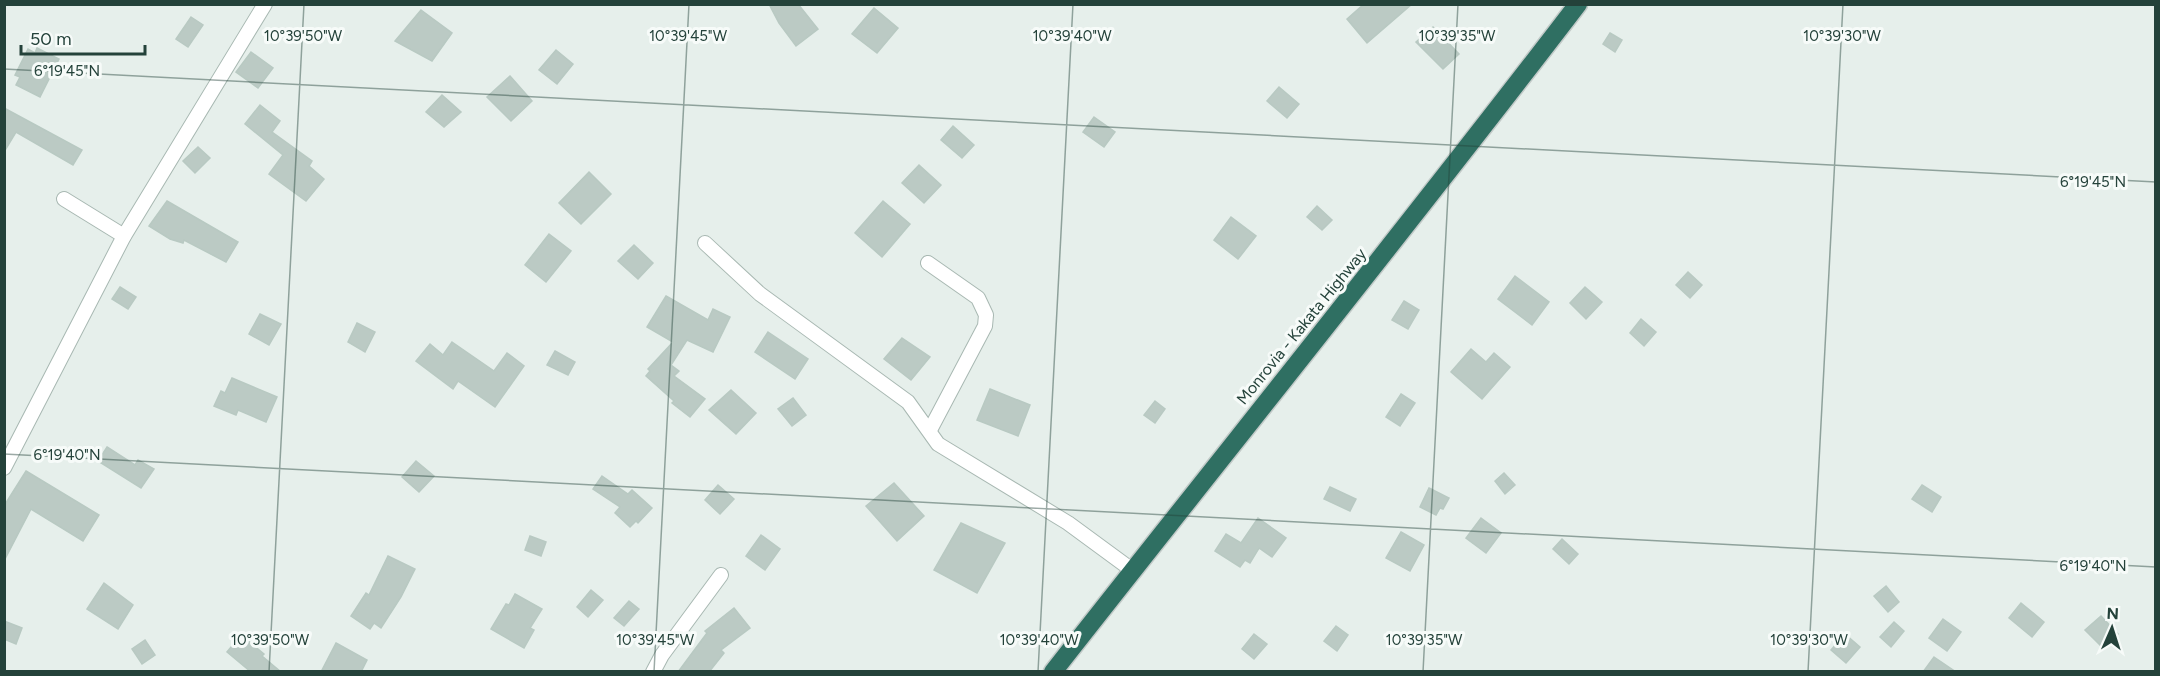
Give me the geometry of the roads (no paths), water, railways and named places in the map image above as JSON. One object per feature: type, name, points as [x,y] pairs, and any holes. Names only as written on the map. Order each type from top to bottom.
[{"type":"highway","name":"Monrovia - Kakata Highway","points":[[1053,672],[1430,197],[1578,4]]},
{"type":"street","points":[[4,468],[124,237],[265,4]]},
{"type":"street","points":[[64,199],[124,237]]},
{"type":"street","points":[[705,243],[760,294],[908,402],[938,444],[1068,524],[1132,570]]},
{"type":"street","points":[[928,262],[978,298],[986,315],[985,326],[930,430]]},
{"type":"street","points":[[653,672],[662,655],[721,575]]}]
